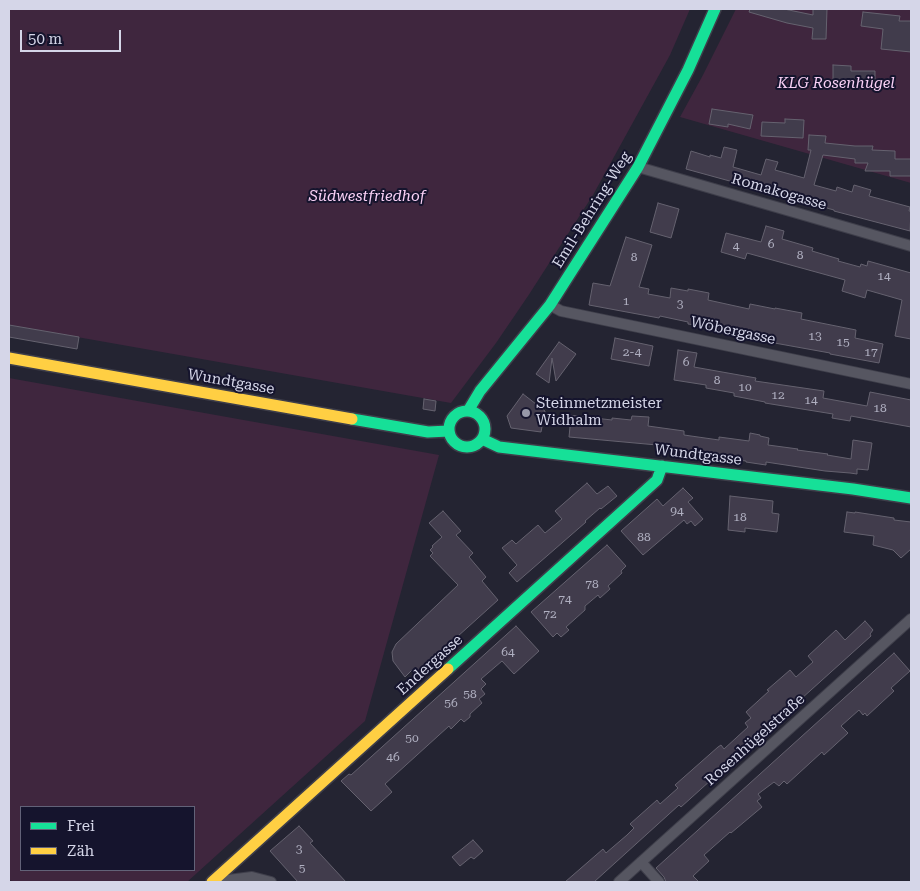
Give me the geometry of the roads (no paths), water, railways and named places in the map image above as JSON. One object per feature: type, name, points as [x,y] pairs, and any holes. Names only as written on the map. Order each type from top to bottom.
[{"type":"street","name":"Emil-Behring-Weg","points":[[468,411],[486,384],[550,305],[638,167],[688,70],[715,9]]},
{"type":"street","name":"Romakogasse","points":[[638,167],[911,246]]},
{"type":"street","name":"Wöbergasse","points":[[550,305],[561,311],[911,384]]},
{"type":"street","name":"Wundtgasse","points":[[9,358],[428,432],[449,431]]},
{"type":"street","points":[[468,411],[480,416],[485,427],[485,433],[478,443],[466,447],[455,442],[449,431],[452,419],[457,414],[468,411]]},
{"type":"street","name":"Wundtgasse","points":[[482,439],[499,447],[843,488],[911,498]]},
{"type":"street","name":"Endergasse","points":[[213,882],[657,480],[662,466]]},
{"type":"street","name":"Rosenhügelstraße","points":[[619,882],[911,619]]},
{"type":"street","points":[[641,862],[659,882]]},
{"type":"street","points":[[213,882],[252,877],[271,882]]},
{"type":"place","name":"Steinmetzmeister Widhalm","points":[[526,413]]},
{"type":"park label","name":"KLG Rosenhügel","points":[[836,84]]},
{"type":"park label","name":"Südwestfriedhof","points":[[367,197]]}]
